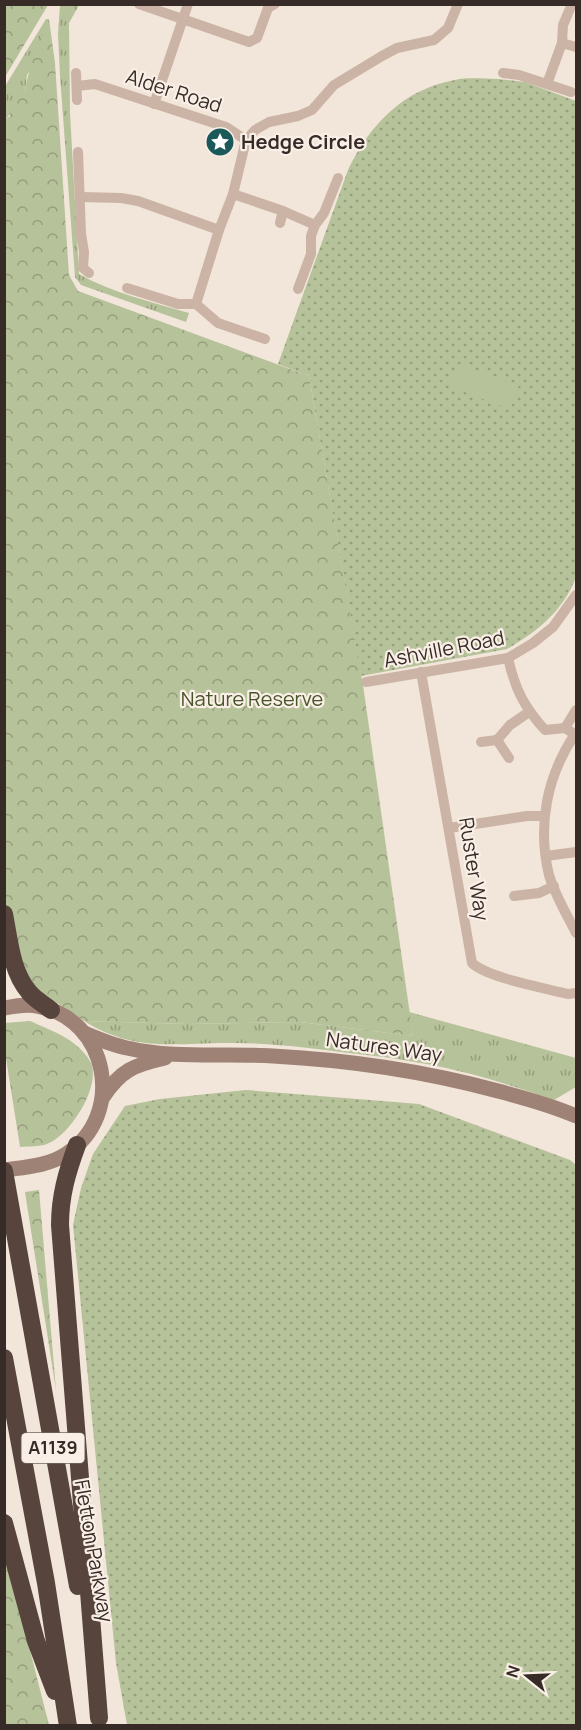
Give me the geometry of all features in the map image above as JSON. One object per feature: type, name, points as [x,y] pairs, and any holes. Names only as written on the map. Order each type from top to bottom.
[{"type":"highway","points":[[4,914],[14,961],[21,981],[30,993],[51,1010]]},
{"type":"highway","points":[[77,1146],[66,1174],[60,1202],[60,1225],[99,1721]]},
{"type":"highway","name":"Fletton Parkway","points":[[4,1171],[77,1578],[99,1721]]},
{"type":"highway","name":"A1139","points":[[4,1358],[46,1584],[68,1724]]},
{"type":"highway","points":[[4,1523],[36,1641],[68,1724]]},
{"type":"street","points":[[139,4],[249,42],[257,38],[268,8],[275,4]]},
{"type":"street","points":[[154,104],[188,4]]},
{"type":"street","points":[[196,304],[232,194],[246,140],[255,130],[269,122],[298,116],[312,110],[334,85],[397,48],[434,40],[448,28],[458,4]]},
{"type":"street","points":[[547,84],[561,43],[563,25],[572,4]]},
{"type":"street","points":[[561,43],[576,47]]},
{"type":"street","points":[[76,73],[77,100]]},
{"type":"street","points":[[503,73],[519,75],[571,92]]},
{"type":"street","name":"Alder Road","points":[[77,86],[95,84],[226,127],[246,140]]},
{"type":"street","points":[[78,152],[82,268],[89,273]]},
{"type":"street","points":[[298,289],[311,254],[311,236],[315,225],[324,213],[338,178]]},
{"type":"street","points":[[232,194],[283,211],[315,225]]},
{"type":"street","points":[[81,197],[121,198],[138,201],[219,230]]},
{"type":"street","points":[[280,223],[283,211]]},
{"type":"street","points":[[127,288],[178,304],[196,304],[218,323],[266,339]]},
{"type":"street","name":"Ashville Road","points":[[366,682],[508,658],[533,643],[553,627],[576,595]]},
{"type":"street","points":[[508,658],[512,677],[529,712],[545,730],[565,728],[576,735],[563,753],[551,781],[544,816],[549,876],[576,933]]},
{"type":"street","name":"Ruster Way","points":[[421,672],[472,963],[479,969],[497,975],[568,994],[576,993]]},
{"type":"street","points":[[565,728],[576,710]]},
{"type":"street","points":[[481,742],[497,740],[510,725],[529,712]]},
{"type":"street","points":[[497,740],[509,758]]},
{"type":"street","points":[[449,828],[527,816],[544,816]]},
{"type":"street","points":[[546,856],[576,852]]},
{"type":"street","points":[[514,896],[539,893],[554,886]]},
{"type":"street","points":[[4,1008],[25,1005],[51,1010],[63,1016],[84,1033],[92,1044],[100,1063],[104,1083],[103,1097],[94,1124],[77,1146],[46,1163],[4,1171]]},
{"type":"street","name":"Natures Way","points":[[84,1033],[109,1044],[180,1055],[245,1054],[307,1058],[447,1077],[553,1106],[576,1116]]},
{"type":"street","name":"Natures Way","points":[[103,1097],[115,1080],[131,1067],[180,1055]]},
{"type":"green space","points":[[4,5],[48,5],[5,77]]},
{"type":"green space","points":[[60,5],[79,5],[69,23],[70,113],[79,274],[119,292],[189,313],[186,322],[81,285],[75,277],[60,76],[58,34]]},
{"type":"green space","points":[[46,19],[49,19],[33,67],[27,75],[25,93],[5,121],[4,88]]},
{"type":"green space","name":"Nature Reserve","points":[[49,19],[55,63],[69,275],[78,291],[309,376],[363,685],[413,1036],[300,1022],[188,1024],[84,1021],[38,990],[22,971],[9,930],[4,889],[4,121],[10,116],[10,101],[25,93],[31,65]]},
{"type":"green space","points":[[460,79],[525,82],[576,101],[576,577],[557,610],[529,635],[507,649],[361,676],[309,376],[278,364],[348,170],[367,138],[391,111],[420,91]]},
{"type":"green space","points":[[458,367],[468,367],[519,385],[510,409],[456,389],[450,382],[451,373]]},
{"type":"green space","points":[[409,1012],[576,1058],[576,1087],[554,1100],[475,1075],[402,1060],[266,1044],[140,1042],[122,1038],[84,1021],[188,1024],[300,1022],[413,1036]]},
{"type":"green space","points":[[30,1021],[71,1041],[85,1053],[93,1071],[92,1083],[82,1108],[65,1131],[47,1144],[20,1147],[5,1052],[4,1023]]},
{"type":"green space","points":[[246,1090],[419,1104],[570,1160],[576,1165],[576,1725],[127,1725],[116,1663],[73,1225],[81,1188],[93,1154],[125,1106],[160,1099]]},
{"type":"green space","points":[[39,1190],[56,1390],[25,1192]]},
{"type":"green space","points":[[5,1552],[49,1725],[5,1725]]},
{"type":"place","name":"Hedge Circle","points":[[220,142]]}]
